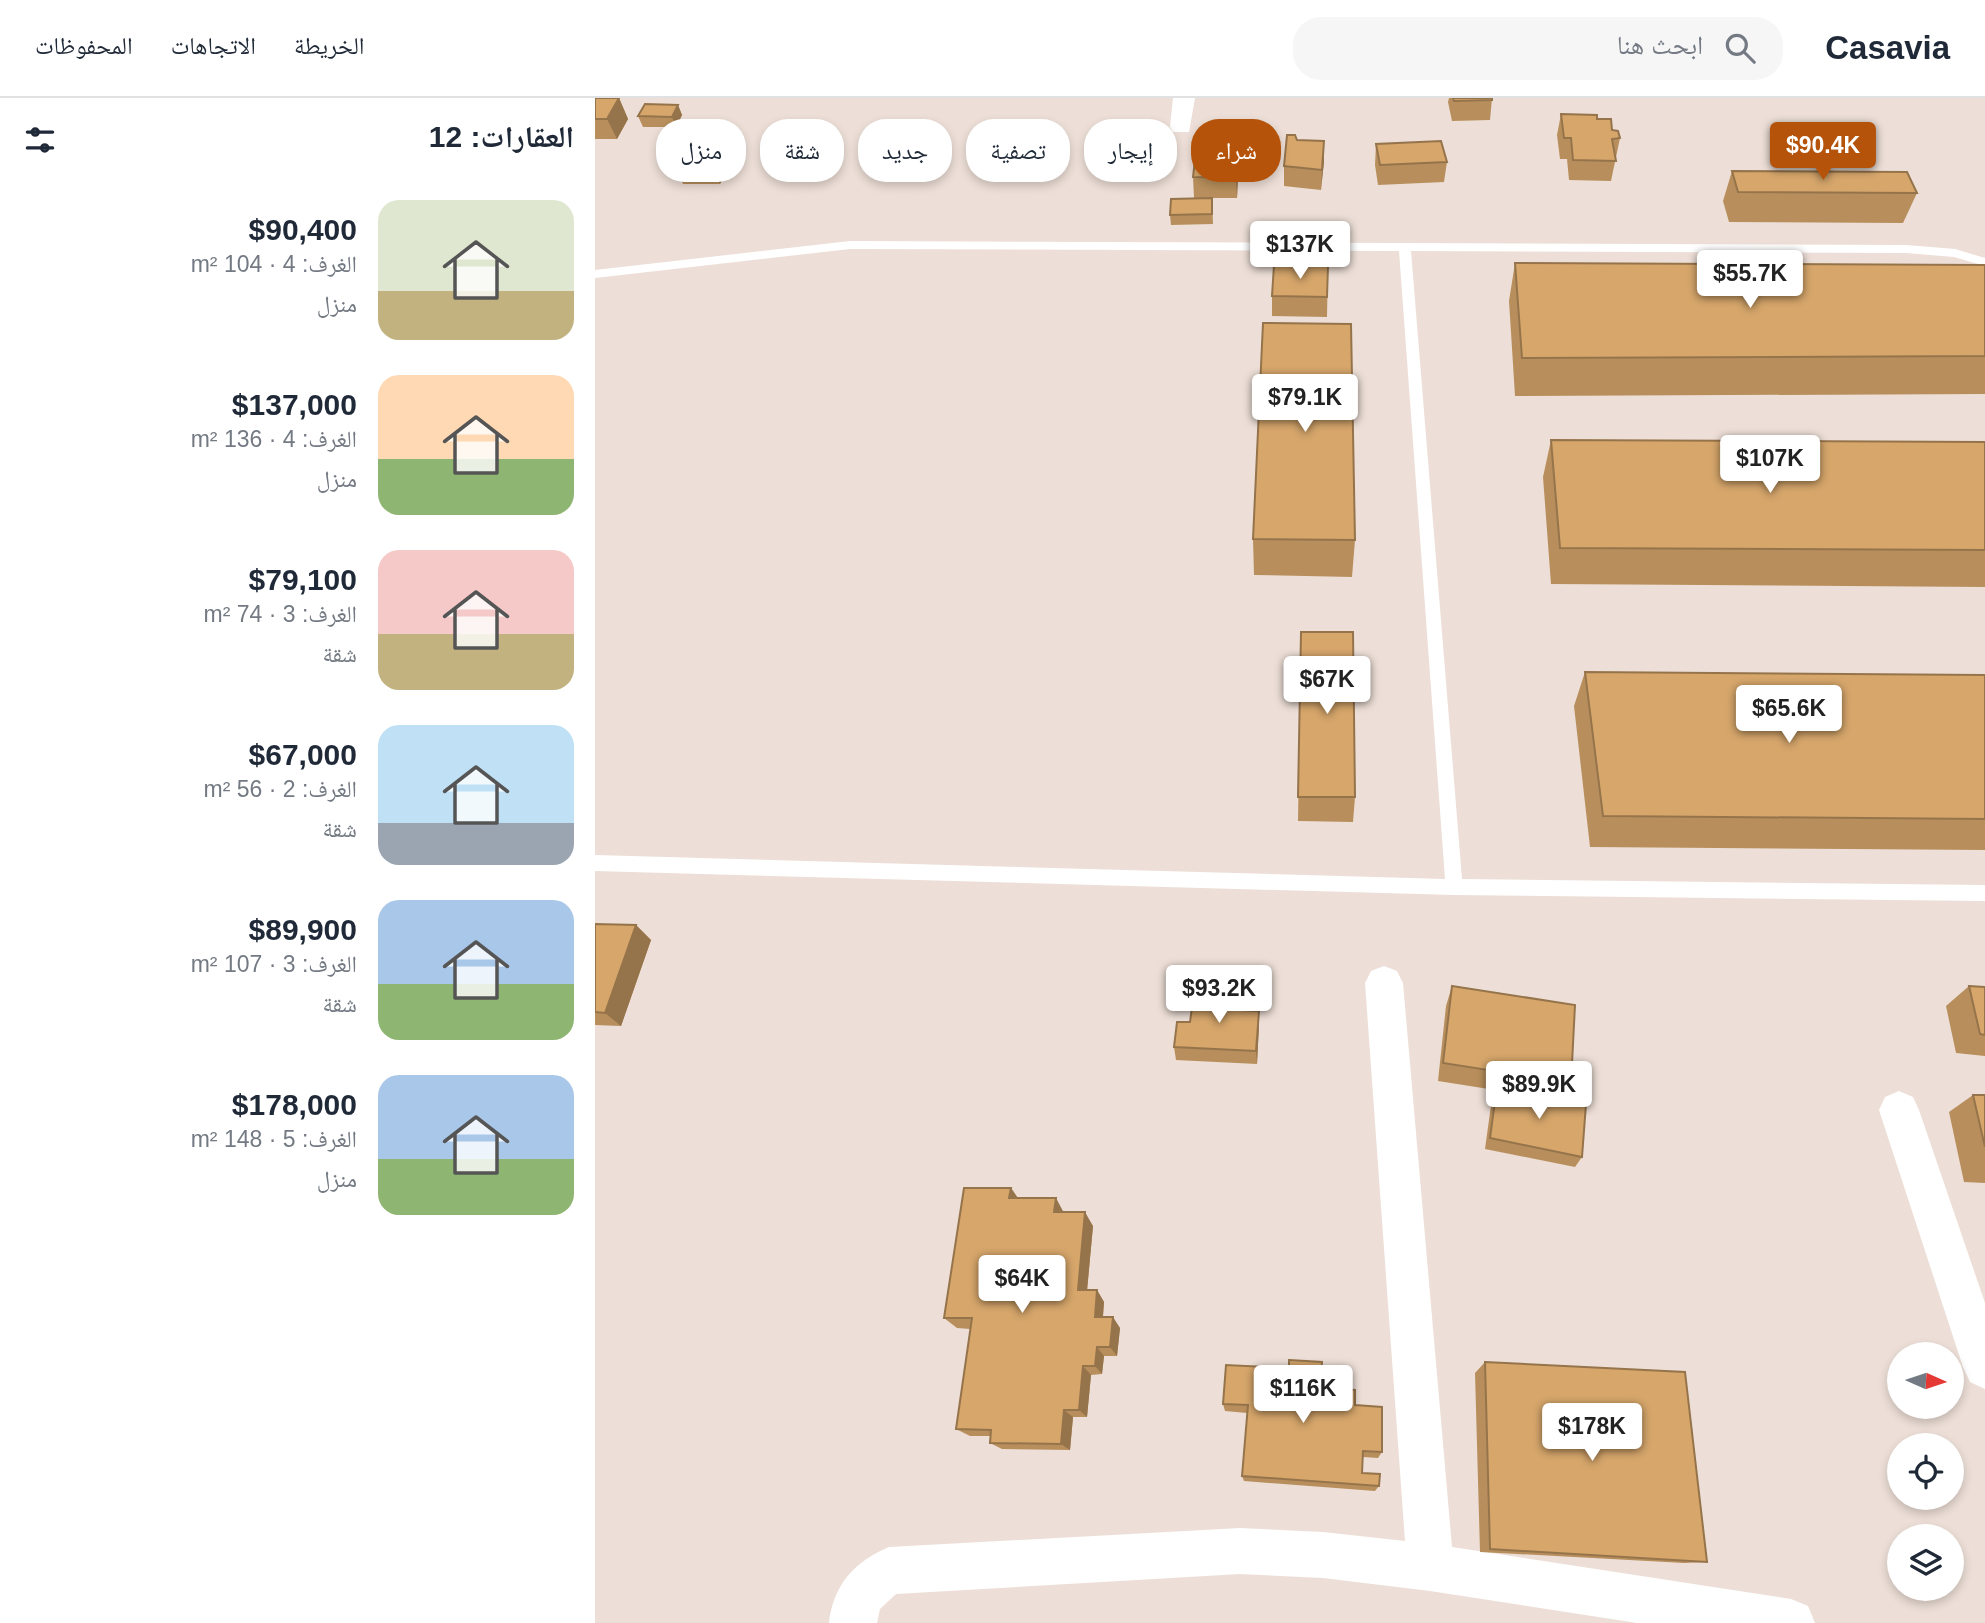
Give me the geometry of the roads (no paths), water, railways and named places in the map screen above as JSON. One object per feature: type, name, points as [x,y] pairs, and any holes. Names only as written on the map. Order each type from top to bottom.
[{"type":"street","points":[[1181,127],[1184,98]]},
{"type":"street","points":[[1384,983],[1430,1567]]},
{"type":"street","points":[[1899,1110],[1985,1367]]},
{"type":"street","points":[[853,1623],[853,1608],[869,1583],[889,1571],[1240,1551],[1323,1555],[1430,1567],[1785,1622]]},
{"type":"lane","points":[[595,274],[850,245],[1906,249],[1955,253],[1985,262]]},
{"type":"lane","points":[[1405,247],[1454,887]]},
{"type":"lane","points":[[595,863],[1454,887],[1985,893]]}]
